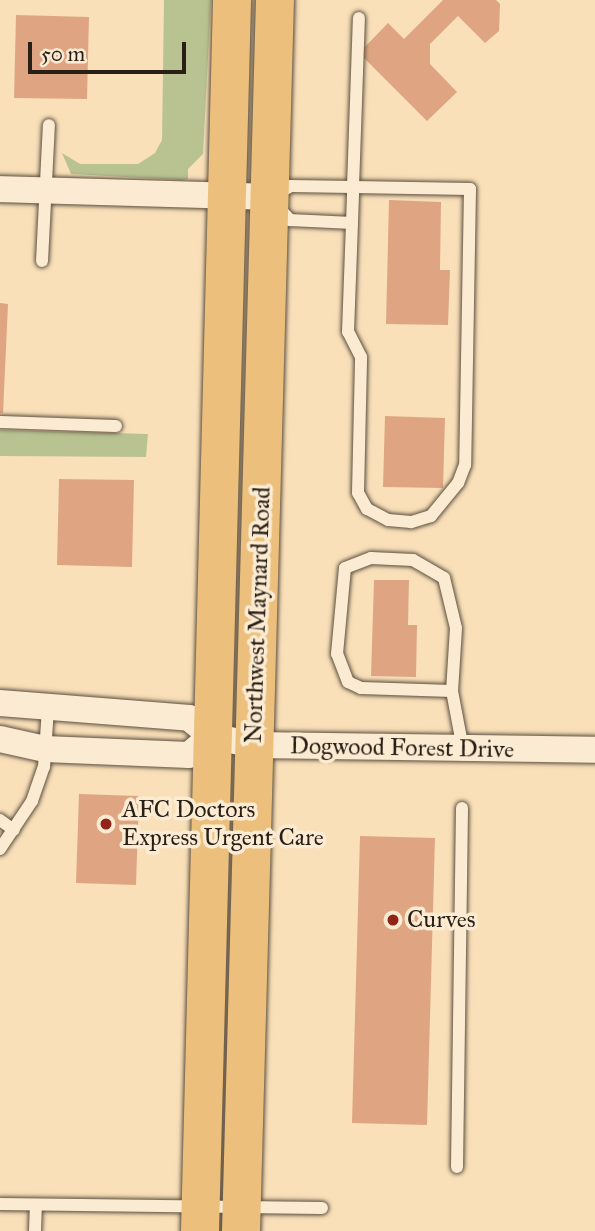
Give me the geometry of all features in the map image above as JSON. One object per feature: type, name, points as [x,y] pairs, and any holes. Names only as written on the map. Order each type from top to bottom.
[{"type":"main road","name":"Northwest Maynard Road","points":[[200,1219],[232,0]]},
{"type":"main road","name":"Northwest Maynard Road","points":[[241,1219],[275,0]]},
{"type":"street","points":[[0,189],[269,197]]},
{"type":"street","points":[[0,703],[190,718],[211,736],[189,755],[45,749],[0,739]]},
{"type":"street","name":"Dogwood Forest Drive","points":[[211,736],[254,745],[595,750]]},
{"type":"lane","points":[[352,223],[290,220],[269,197],[291,186],[353,187],[470,189],[465,465],[445,503],[431,516],[411,522],[388,520],[367,509],[358,493],[361,357],[348,332],[352,223],[353,187],[359,18]]},
{"type":"lane","points":[[42,261],[49,125]]},
{"type":"lane","points":[[0,422],[116,426]]},
{"type":"lane","points":[[452,691],[361,688],[348,682],[337,654],[345,568],[371,558],[413,560],[444,578],[451,598],[456,628],[452,691],[463,749]]},
{"type":"lane","points":[[0,849],[32,801],[44,767],[48,708]]},
{"type":"lane","points":[[457,1167],[462,808]]},
{"type":"lane","points":[[0,820],[14,830]]},
{"type":"lane","points":[[0,1204],[200,1219],[241,1219],[322,1208]]},
{"type":"lane","points":[[35,1231],[36,1205]]},
{"type":"green space","points":[[164,0],[211,0],[203,154],[188,169],[188,179],[182,180],[71,174],[62,153],[80,164],[138,164],[155,153],[162,140]]},
{"type":"green space","points":[[0,430],[148,434],[146,457],[0,456]]},
{"type":"building","points":[[443,0],[496,0],[500,4],[499,31],[485,43],[458,16],[430,44],[430,64],[457,92],[427,121],[359,53],[388,23],[404,39]]},
{"type":"building","points":[[16,15],[89,17],[87,99],[14,98]]},
{"type":"building","points":[[389,200],[441,202],[440,270],[450,270],[448,325],[386,324]]},
{"type":"building","points":[[0,303],[8,304],[3,413],[0,413]]},
{"type":"building","points":[[385,416],[445,418],[443,488],[383,487]]},
{"type":"building","points":[[59,479],[134,480],[132,567],[57,565]]},
{"type":"building","points":[[374,580],[409,580],[408,625],[417,625],[416,677],[371,676]]},
{"type":"building","points":[[79,794],[139,796],[136,885],[76,883]]},
{"type":"building","points":[[360,836],[435,838],[427,1125],[352,1123]]},
{"type":"place","name":"AFC Doctors Express Urgent Care","points":[[106,824]]},
{"type":"place","name":"Curves","points":[[393,920]]}]
